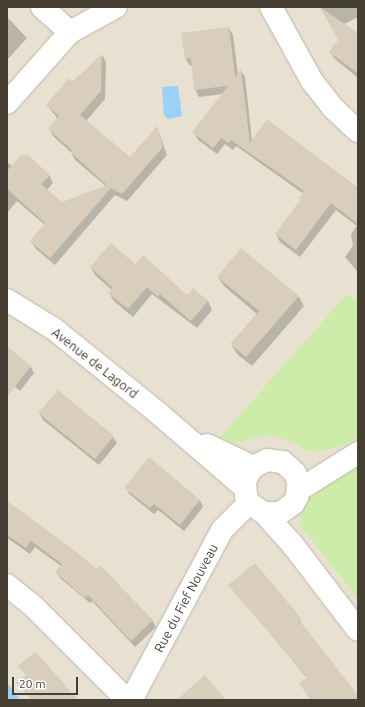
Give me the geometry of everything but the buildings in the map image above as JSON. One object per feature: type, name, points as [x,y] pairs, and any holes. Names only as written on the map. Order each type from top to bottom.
[{"type":"street","points":[[42,7],[70,32]]},
{"type":"street","points":[[7,103],[70,32],[116,7]]},
{"type":"street","points":[[270,7],[312,81],[333,108],[358,131]]},
{"type":"street","name":"Avenue de Lagord","points":[[7,300],[54,329],[179,431],[253,501],[292,544],[358,630]]},
{"type":"street","name":"Avenue de Lagord","points":[[179,431],[253,467]]},
{"type":"street","points":[[289,466],[353,456]]},
{"type":"street","points":[[299,490],[353,456]]},
{"type":"street","points":[[267,460],[283,462],[289,466],[298,481],[299,490],[297,497],[288,509],[272,514],[253,501],[248,473],[253,467],[267,460]]},
{"type":"street","name":"Rue du Fief Nouveau","points":[[131,700],[222,530],[253,501]]},
{"type":"street","points":[[288,509],[292,544]]},
{"type":"street","points":[[7,585],[34,608],[127,700]]},
{"type":"shaded area","points":[[7,7],[358,7],[358,700],[7,700]]},
{"type":"green space","points":[[347,294],[358,302],[358,437],[341,446],[318,452],[305,450],[295,443],[270,435],[232,443],[220,437]]},
{"type":"green space","points":[[358,462],[358,599],[300,525],[302,510],[308,497],[327,479]]},
{"type":"water","points":[[178,86],[182,116],[168,119],[164,115],[162,87]]},
{"type":"water","points":[[7,683],[19,698],[17,700],[7,700]]}]
